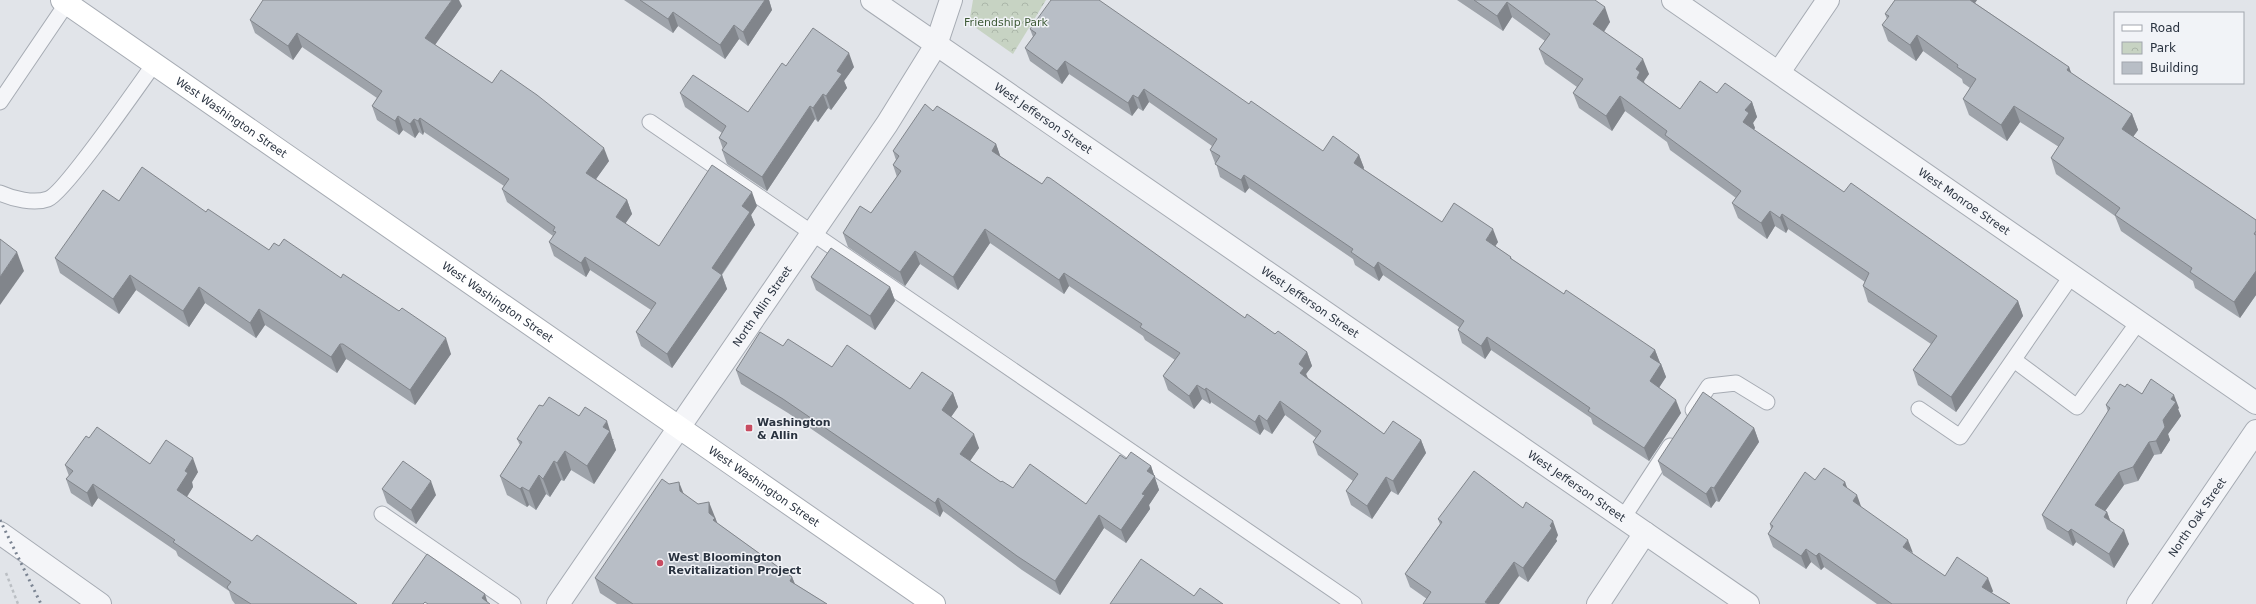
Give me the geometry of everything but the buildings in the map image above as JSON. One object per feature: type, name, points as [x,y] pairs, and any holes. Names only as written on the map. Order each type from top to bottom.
[{"type":"main road","name":"West Washington Street","points":[[64,2],[934,604]]},
{"type":"street","name":"West Jefferson Street","points":[[872,0],[1748,604]]},
{"type":"street","name":"North Allin Street","points":[[558,604],[887,124],[936,45],[951,0]]},
{"type":"street","name":"West Monroe Street","points":[[1673,0],[2256,403]]},
{"type":"street","points":[[1779,72],[1828,0]]},
{"type":"street","name":"North Oak Street","points":[[2138,604],[2256,431]]},
{"type":"street","points":[[0,533],[100,604]]},
{"type":"street","points":[[1598,604],[1645,533]]},
{"type":"lane","points":[[0,102],[64,2]]},
{"type":"lane","points":[[0,193],[29,201],[49,199],[71,176],[154,64]]},
{"type":"lane","points":[[650,122],[813,232],[1354,604]]},
{"type":"lane","points":[[1919,409],[1960,437],[2072,275]]},
{"type":"lane","points":[[2014,360],[2077,406],[2138,321]]},
{"type":"lane","points":[[1687,419],[1709,386],[1736,383],[1767,402]]},
{"type":"lane","points":[[1623,518],[1679,432]]},
{"type":"lane","points":[[382,514],[514,604]]},
{"type":"path","points":[[3,566],[18,604]]},
{"type":"green space","name":"Friendship Park","points":[[973,0],[1046,0],[1013,54],[969,23]]},
{"type":"railway","points":[[0,520],[41,604]]},
{"type":"place","name":"Washington & Allin","points":[[749,428]]},
{"type":"place","name":"West Bloomington Revitalization Project","points":[[660,563]]}]
